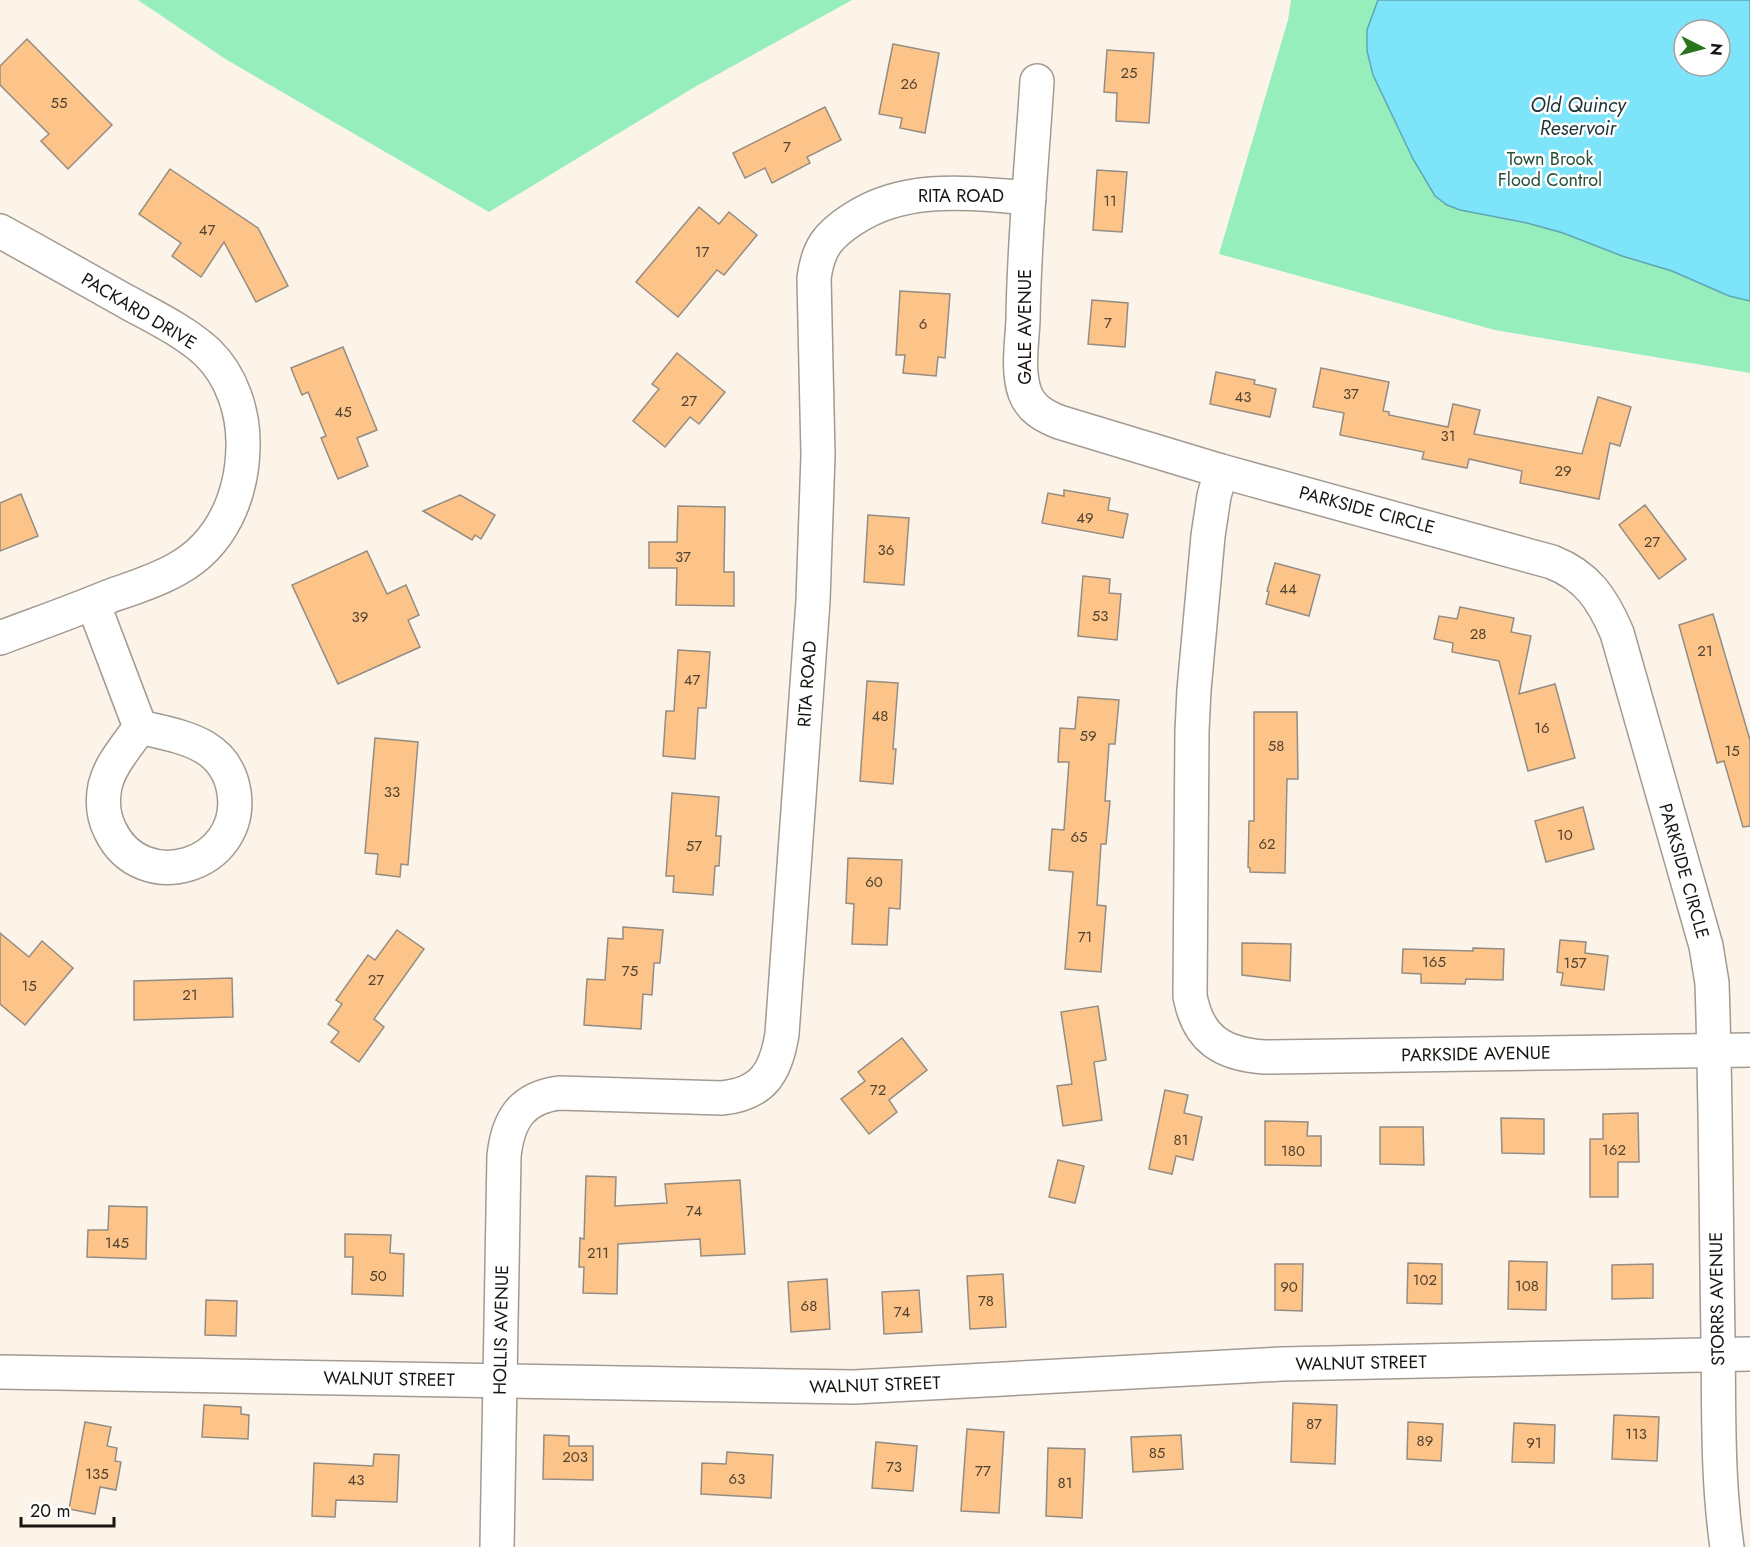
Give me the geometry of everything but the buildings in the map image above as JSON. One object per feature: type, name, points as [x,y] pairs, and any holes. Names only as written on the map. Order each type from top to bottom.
[{"type":"street","name":"GALE AVENUE","points":[[1037,81],[1022,361],[1025,393],[1031,406],[1044,416],[1059,422],[1221,471]]},
{"type":"street","name":"RITA ROAD","points":[[516,1115],[535,1098],[559,1093],[736,1097],[759,1086],[768,1077],[775,1064],[782,1034],[813,601],[818,473],[814,278],[816,261],[831,234],[860,214],[894,200],[930,193],[954,192],[1029,198]]},
{"type":"street","name":"PACKARD DRIVE","points":[[0,231],[192,339],[221,368],[230,384],[238,405],[243,443],[240,481],[235,499],[217,532],[193,559],[178,569],[0,638]]},
{"type":"street","name":"PARKSIDE AVENUE","points":[[1221,471],[1212,506],[1208,536],[1192,731],[1190,996],[1192,1012],[1198,1025],[1208,1036],[1219,1046],[1233,1052],[1264,1057],[1750,1050]]},
{"type":"street","name":"PARKSIDE CIRCLE","points":[[1221,471],[1551,562],[1568,568],[1593,590],[1607,610],[1617,633],[1706,946],[1712,983],[1714,1051]]},
{"type":"street","points":[[93,603],[140,727]]},
{"type":"street","points":[[140,727],[191,740],[206,747],[225,767],[230,777],[235,802],[230,825],[218,845],[198,861],[176,867],[148,864],[127,853],[118,845],[107,824],[103,810],[106,783],[111,771],[140,727]]},
{"type":"street","name":"STORRS AVENUE","points":[[1714,1051],[1734,1355],[1719,1469],[1727,1547]]},
{"type":"street","name":"HOLLIS AVENUE","points":[[497,1547],[504,1156],[509,1127],[516,1115]]},
{"type":"street","name":"WALNUT STREET","points":[[0,1372],[864,1387],[1282,1364],[1734,1355]]},
{"type":"green space","points":[[138,0],[852,0],[693,88],[489,212],[227,60]]},
{"type":"green space","name":"Town Brook Flood Control","points":[[1291,0],[1750,0],[1750,373],[1495,330],[1219,254],[1288,20]]},
{"type":"water","name":"Old Quincy Reservoir","points":[[1378,0],[1750,0],[1750,301],[1729,296],[1672,271],[1622,256],[1563,233],[1527,223],[1460,210],[1447,205],[1435,196],[1413,159],[1373,75],[1367,51],[1367,30]]}]
